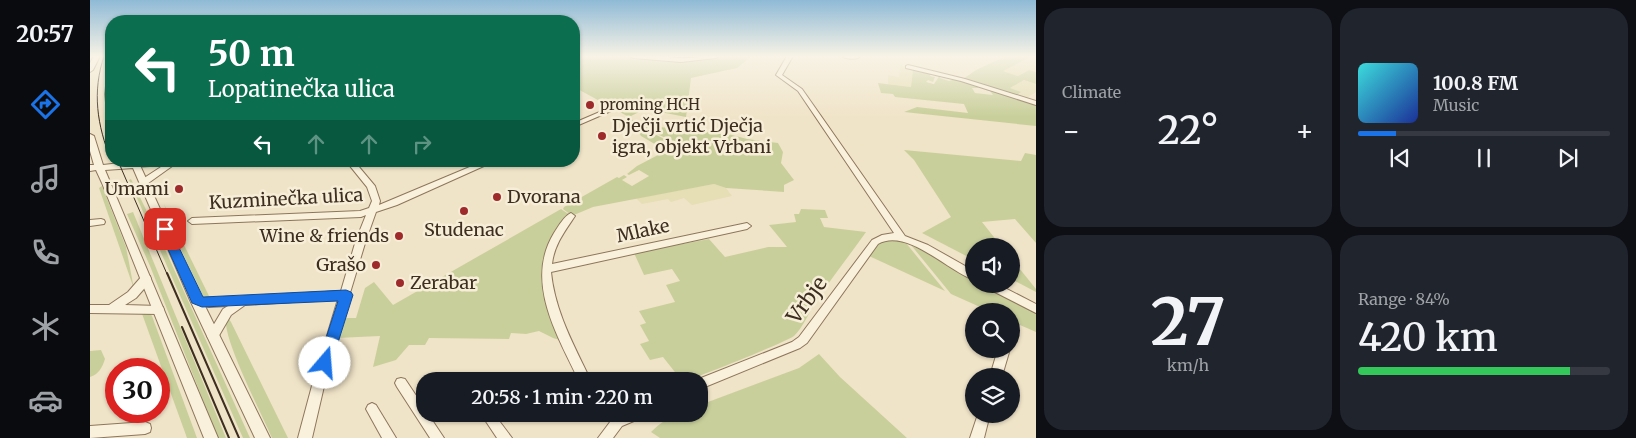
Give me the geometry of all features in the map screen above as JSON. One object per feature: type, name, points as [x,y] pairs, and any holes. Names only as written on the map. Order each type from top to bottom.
[{"type":"street","points":[[781,76],[800,90],[902,238],[965,271]]},
{"type":"street","points":[[948,76],[1036,103]]},
{"type":"street","points":[[580,123],[609,110]]},
{"type":"street","points":[[90,136],[95,168],[108,182],[211,438]]},
{"type":"street","points":[[137,167],[196,300],[263,438]]},
{"type":"street","points":[[144,182],[168,167]]},
{"type":"street","points":[[305,438],[319,382],[361,240],[376,199],[371,186],[355,167]]},
{"type":"street","name":"Kuzminečka ulica","points":[[192,221],[355,214],[373,210],[477,167]]},
{"type":"street","points":[[570,216],[554,241],[548,258],[549,296],[582,372]]},
{"type":"street","points":[[90,223],[101,222]]},
{"type":"street","name":"Mlake","points":[[547,269],[747,226]]},
{"type":"street","name":"Vrbje","points":[[708,381],[796,345],[803,340],[875,242],[886,236],[902,238]]},
{"type":"street","points":[[112,308],[132,295],[146,279]]},
{"type":"street","points":[[1006,293],[1036,309]]},
{"type":"street","points":[[196,300],[209,303],[346,295]]},
{"type":"street","points":[[213,336],[226,312],[246,301]]},
{"type":"street","points":[[90,309],[159,310]]},
{"type":"street","points":[[401,383],[437,438]]},
{"type":"street","points":[[372,409],[389,438]]},
{"type":"street","points":[[493,422],[505,438]]},
{"type":"street","points":[[605,438],[612,422]]},
{"type":"street","points":[[976,438],[981,423]]},
{"type":"street","points":[[90,432],[145,428]]},
{"type":"shaded area","points":[[888,76],[912,76],[911,87],[888,84]]},
{"type":"shaded area","points":[[1024,80],[1036,84],[1036,92],[1027,98],[1017,95],[1021,93],[1010,88]]},
{"type":"shaded area","points":[[714,184],[726,188],[732,196],[692,205],[684,198],[671,202],[668,199],[642,204],[636,198]]},
{"type":"green space","points":[[580,76],[698,76],[691,78],[686,117],[645,109],[629,117],[580,90]]},
{"type":"green space","points":[[912,76],[935,77],[933,82],[928,80],[926,82],[934,84],[940,76],[949,81],[955,79],[980,85],[978,88],[972,88],[975,93],[993,95],[990,91],[986,90],[987,88],[1036,103],[1036,126],[904,112],[917,107],[968,113],[964,104],[895,97],[893,94],[881,93],[878,83],[911,87]]},
{"type":"green space","points":[[967,76],[1036,76],[1036,84],[1024,80],[1010,88],[1021,92],[1017,95],[963,79]]},
{"type":"green space","points":[[630,119],[651,126],[732,135],[778,143],[783,152],[781,163],[794,180],[784,185],[784,192],[726,188],[714,184],[593,207],[574,215],[571,220],[571,215],[563,209],[564,207],[617,177],[619,178],[624,175],[627,177],[622,180],[632,186],[649,176],[639,170],[629,175],[627,174],[637,166],[679,144],[635,124],[674,144],[665,150],[641,136]]},
{"type":"green space","points":[[904,150],[1021,161],[1025,153],[1036,155],[1036,243],[1015,219],[982,222],[995,238],[965,238],[965,255],[922,233],[951,217],[914,160]]},
{"type":"green space","points":[[131,179],[159,236],[250,438],[243,438],[129,180]]},
{"type":"green space","points":[[102,186],[126,247],[134,289],[99,188]]},
{"type":"green space","points":[[164,204],[210,298],[203,296],[175,237]]},
{"type":"green space","points":[[561,209],[570,215],[545,260],[542,280],[545,301],[560,340],[539,331],[526,334],[511,333],[509,339],[429,338],[425,345],[409,345],[396,360],[373,367],[380,336],[337,338],[345,318],[356,318],[365,288],[374,282],[393,305]]},
{"type":"green space","points":[[801,209],[825,210],[828,218],[820,218],[824,227],[866,232],[823,291],[794,336],[708,373],[675,372],[663,357],[650,360],[640,344],[649,341],[640,325],[646,323],[639,311],[675,302],[666,285],[680,281],[672,269],[644,275],[634,253],[709,239],[725,257],[768,247],[787,247],[769,225],[796,222],[794,214],[799,214]]},
{"type":"green space","points":[[133,212],[226,438],[218,438],[150,266],[127,214]]},
{"type":"green space","points":[[892,239],[906,243],[945,291],[869,256],[880,242]]},
{"type":"green space","points":[[911,245],[965,273],[965,293],[1001,293],[1036,311],[1036,332],[1020,325],[1020,303],[971,303],[951,294]]},
{"type":"green space","points":[[1020,269],[1036,289],[1036,292],[1020,284]]},
{"type":"green space","points":[[141,311],[150,313],[152,316],[167,358],[158,358]]},
{"type":"green space","points":[[227,316],[288,438],[272,438],[235,356],[226,325]]},
{"type":"green space","points":[[101,350],[105,359],[98,372],[90,377],[90,351]]},
{"type":"green space","points":[[819,354],[840,377],[907,438],[660,438],[651,432],[663,422],[708,422],[708,402],[799,368]]},
{"type":"green space","points":[[170,365],[197,438],[187,438],[170,391]]},
{"type":"tram line","points":[[99,76],[97,95],[99,121],[105,144]]},
{"type":"tram line","points":[[121,167],[167,274]]},
{"type":"tram line","points":[[167,273],[239,438]]},
{"type":"tram line","points":[[182,327],[229,438]]},
{"type":"place","name":"proming HCH","points":[[590,105]]},
{"type":"place","name":"Dječji vrtić Dječja igra, objekt Vrbani","points":[[602,136]]},
{"type":"place","name":"Umami","points":[[179,189]]},
{"type":"place","name":"Dvorana","points":[[497,197]]},
{"type":"place","name":"Studenac","points":[[464,211]]},
{"type":"place","name":"Wine & friends","points":[[399,236]]},
{"type":"place","name":"Grašo","points":[[376,265]]},
{"type":"place","name":"Zerabar","points":[[400,283]]},
{"type":"route","points":[[165,229],[196,300],[209,303],[346,295],[325,363]]}]
